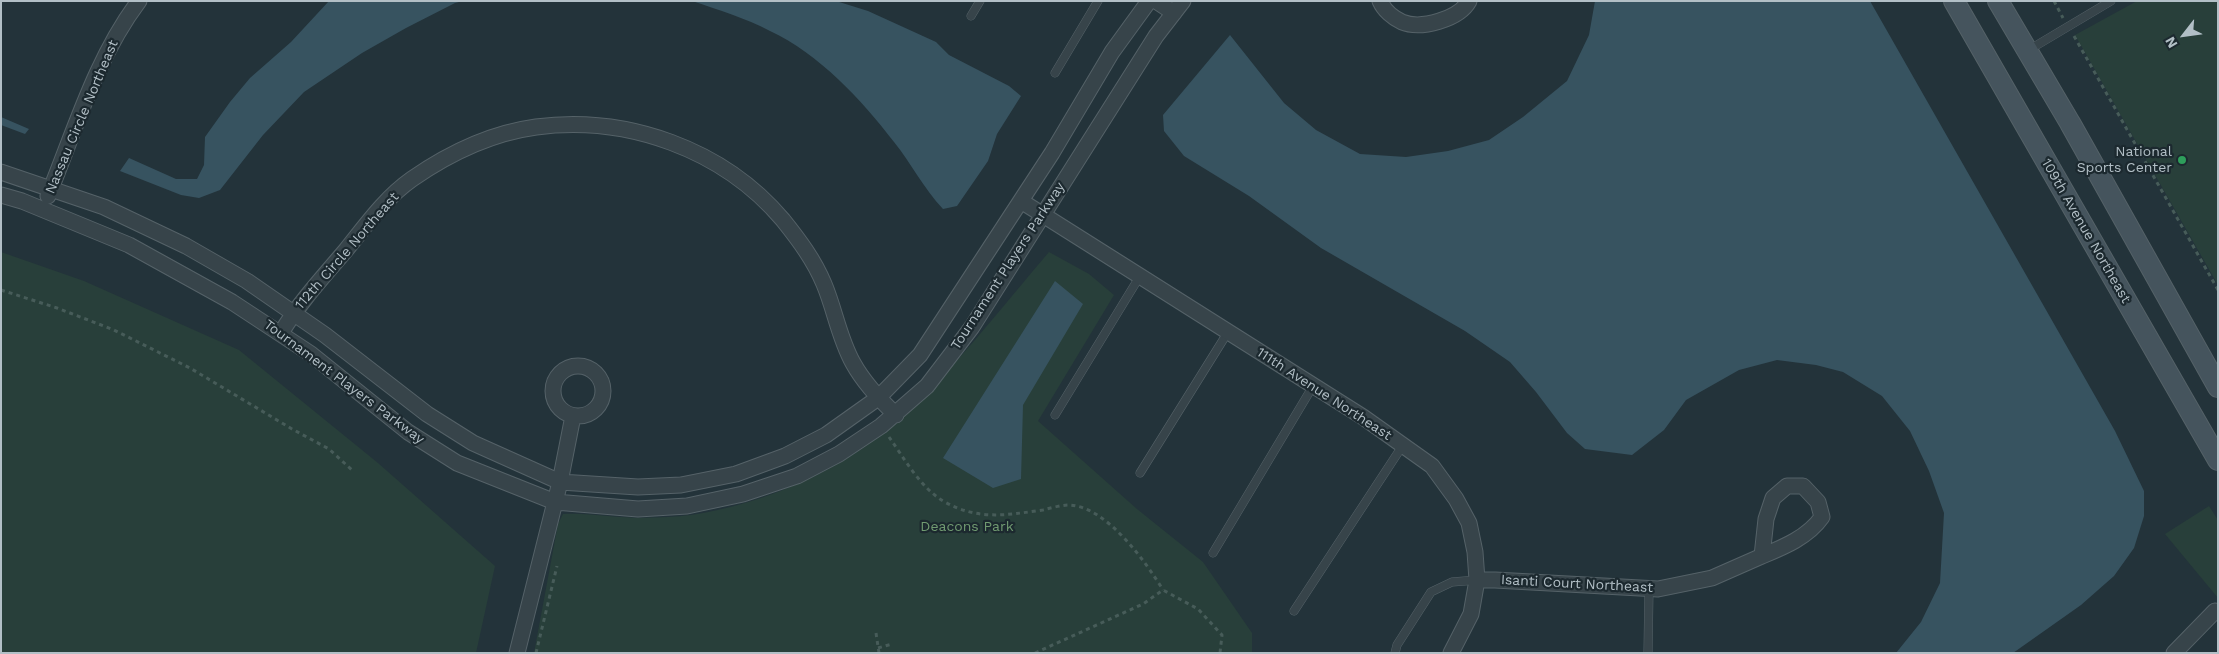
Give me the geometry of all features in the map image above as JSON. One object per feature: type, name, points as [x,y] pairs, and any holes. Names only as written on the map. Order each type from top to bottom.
[{"type":"main road","name":"109th Avenue Northeast","points":[[1954,1],[2218,460]]},
{"type":"main road","points":[[1998,1],[2070,123],[2218,387]]},
{"type":"street","name":"Nassau Circle Northeast","points":[[43,209],[104,58],[120,27],[139,1]]},
{"type":"street","name":"Tournament Players Parkway","points":[[1,172],[104,206],[186,246],[247,281],[293,312],[427,414],[473,443],[560,482],[638,487],[681,485],[736,474],[785,456],[826,435],[878,398],[920,355],[1052,153],[1112,52],[1148,1]]},
{"type":"street","points":[[1156,1],[1178,7]]},
{"type":"street","points":[[1380,1],[1390,15],[1403,23],[1423,24],[1450,18],[1469,1]]},
{"type":"street","name":"Tournament Players Parkway","points":[[1,195],[43,209],[129,244],[232,302],[311,354],[408,432],[457,463],[555,502],[638,509],[687,506],[743,494],[797,476],[839,454],[881,426],[896,415],[927,386],[972,327],[1156,36],[1178,7]]},
{"type":"street","name":"112th Circle Northeast","points":[[281,333],[293,312],[386,201],[411,180],[440,162],[474,145],[511,133],[535,127],[597,125],[658,138],[686,148],[713,161],[743,182],[762,199],[798,239],[812,261],[824,284],[844,344],[853,363],[864,382],[896,415]]},
{"type":"street","name":"111th Avenue Northeast","points":[[1021,201],[1313,386],[1432,466],[1456,499],[1469,523],[1475,552],[1477,580],[1471,614],[1451,653]]},
{"type":"street","points":[[517,653],[560,482],[573,416]]},
{"type":"street","name":"Isanti Court Northeast","points":[[1477,580],[1658,589],[1712,578],[1788,545],[1815,527],[1822,517],[1818,502],[1803,486],[1786,486],[1773,498],[1766,519],[1762,556]]},
{"type":"street","points":[[2174,653],[2215,611]]},
{"type":"lane","points":[[971,16],[980,1]]},
{"type":"lane","points":[[1055,73],[1098,1]]},
{"type":"lane","points":[[2027,51],[2111,1]]},
{"type":"lane","points":[[1055,415],[1140,276]]},
{"type":"lane","points":[[1140,473],[1228,332]]},
{"type":"lane","points":[[1212,553],[1313,386]]},
{"type":"lane","points":[[1294,611],[1403,445]]},
{"type":"lane","points":[[1395,653],[1397,645],[1431,592],[1452,582],[1477,580]]},
{"type":"lane","points":[[1648,653],[1649,588]]},
{"type":"path","points":[[2054,1],[2218,290]]},
{"type":"path","points":[[1,290],[57,308],[114,330],[190,368],[329,449],[352,472]]},
{"type":"path","points":[[881,426],[928,490],[943,501],[972,513],[999,516],[1070,505],[1090,511],[1119,533],[1144,559],[1163,590],[1198,609],[1222,635],[1220,653]]},
{"type":"path","points":[[1035,653],[1143,604],[1163,590]]},
{"type":"path","points":[[876,633],[878,653]]},
{"type":"path","points":[[878,648],[892,644]]},
{"type":"green space","name":"National Sports Center","points":[[2137,1],[2218,1],[2218,285],[2075,35]]},
{"type":"green space","points":[[1,252],[84,281],[239,350],[378,463],[495,566],[476,653],[1,653]]},
{"type":"green space","name":"Deacons Park","points":[[1049,252],[1089,274],[1114,295],[1038,421],[1137,509],[1203,562],[1252,633],[1252,653],[534,653],[558,524],[563,514],[639,518],[691,515],[747,503],[802,482],[828,469],[877,438],[919,401],[976,339]]},
{"type":"green space","points":[[2209,506],[2218,520],[2218,598],[2165,534]]},
{"type":"water","points":[[329,1],[463,1],[455,3],[406,28],[362,53],[304,92],[263,135],[220,190],[199,198],[181,195],[120,171],[129,158],[176,179],[197,179],[204,165],[205,137],[230,102],[250,78],[291,42]]},
{"type":"water","points":[[692,1],[836,1],[868,11],[936,42],[949,55],[1009,86],[1021,96],[997,134],[988,161],[957,206],[943,209],[868,110],[822,65],[788,41],[761,26]]},
{"type":"water","points":[[1595,1],[1870,1],[2115,431],[2144,491],[2144,516],[2134,548],[2114,576],[2081,605],[2013,653],[1896,653],[1921,622],[1940,583],[1944,513],[1929,471],[1910,431],[1882,396],[1843,372],[1816,365],[1777,360],[1739,370],[1686,400],[1664,430],[1632,455],[1585,449],[1567,433],[1510,362],[1465,331],[1321,248],[1249,196],[1184,156],[1164,131],[1163,115],[1230,35],[1284,103],[1316,130],[1360,154],[1406,157],[1448,151],[1489,140],[1523,117],[1567,81],[1589,35]]},
{"type":"water","points":[[1,117],[29,129],[25,134],[1,125]]},
{"type":"water","points":[[1055,281],[1083,304],[1023,405],[1021,479],[993,488],[943,458]]},
{"type":"place","name":"National Sports Center","points":[[2182,160]]}]
